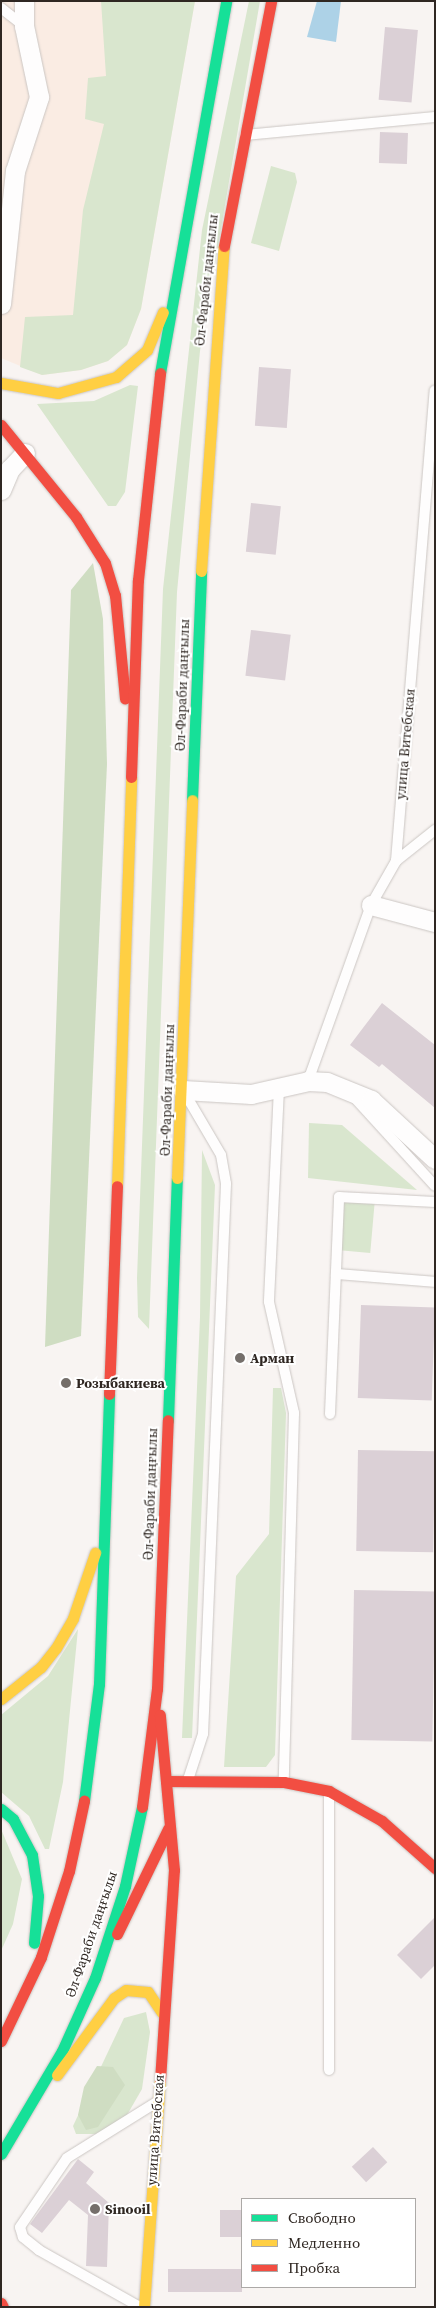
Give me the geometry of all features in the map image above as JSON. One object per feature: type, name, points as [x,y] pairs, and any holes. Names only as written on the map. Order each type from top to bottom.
[{"type":"main road","name":"Әл-Фараби даңғылы","points":[[10,2026],[41,1957],[66,1881],[88,1782],[100,1684],[138,580],[172,286],[226,1]]},
{"type":"main road","name":"Әл-Фараби даңғылы","points":[[1,2154],[19,2127],[62,2052],[95,1978],[125,1886],[145,1791],[157,1689],[183,1090],[201,566],[214,333],[227,215],[271,1]]},
{"type":"main road","points":[[1,383],[58,393],[116,377],[147,350],[172,286]]},
{"type":"main road","points":[[1,425],[25,453],[106,563],[115,595],[132,774]]},
{"type":"main road","points":[[1,1699],[41,1668],[56,1648],[73,1618],[104,1525]]},
{"type":"main road","name":"улица Витебская","points":[[144,2307],[162,2013],[174,1870],[157,1689]]},
{"type":"main road","points":[[166,1781],[284,1782],[329,1791],[382,1821],[435,1868]]},
{"type":"main road","points":[[95,1978],[170,1825],[187,1782]]},
{"type":"main road","points":[[1,1809],[26,1838],[38,1896],[27,1973],[10,2026],[1,2041]]},
{"type":"main road","points":[[19,2127],[114,1998],[126,1990],[148,1992],[162,2013]]},
{"type":"main road","points":[[1,2303],[3,2307]]},
{"type":"street","points":[[1,304],[8,170],[39,97],[24,26],[24,1]]},
{"type":"street","points":[[1,490],[10,469],[25,453]]},
{"type":"street","points":[[371,905],[433,914]]},
{"type":"street","points":[[183,1090],[251,1094],[308,1081],[327,1082],[371,1100],[435,1159]]},
{"type":"lane","points":[[1,8],[24,26]]},
{"type":"lane","points":[[244,135],[435,117]]},
{"type":"lane","name":"улица Витебская","points":[[308,1081],[371,905],[396,861],[435,391]]},
{"type":"lane","points":[[396,861],[435,830]]},
{"type":"lane","points":[[279,1088],[269,1302],[294,1413],[284,1782]]},
{"type":"lane","points":[[183,1090],[221,1155],[226,1184],[203,1734],[187,1782]]},
{"type":"lane","points":[[348,1091],[435,1186]]},
{"type":"lane","points":[[330,1414],[339,1197],[435,1202]]},
{"type":"lane","points":[[336,1274],[435,1282]]},
{"type":"lane","points":[[329,1791],[329,2070]]},
{"type":"lane","points":[[140,2307],[39,2250],[23,2237],[20,2227],[67,2158],[157,2101]]},
{"type":"shaded area","points":[[1,1],[195,1],[141,309],[127,345],[108,361],[81,370],[42,375],[1,358]]},
{"type":"green space","points":[[101,1],[195,1],[141,309],[127,345],[108,361],[81,370],[42,375],[20,367],[25,317],[73,315],[83,210],[104,124],[85,119],[88,78],[106,76]]},
{"type":"green space","points":[[249,1],[260,1],[200,351],[177,592],[149,1329],[138,1317],[137,1278],[163,589],[202,230]]},
{"type":"green space","points":[[271,166],[295,173],[297,182],[279,251],[251,243]]},
{"type":"green space","points":[[130,385],[138,386],[125,492],[116,506],[108,506],[37,404],[94,401]]},
{"type":"green space","points":[[93,563],[103,619],[107,764],[81,1336],[45,1347],[71,590]]},
{"type":"green space","points":[[309,1123],[342,1125],[417,1190],[308,1178]]},
{"type":"green space","points":[[202,1150],[215,1185],[192,1738],[182,1738],[200,1317]]},
{"type":"green space","points":[[339,1197],[375,1200],[370,1253],[334,1250]]},
{"type":"green space","points":[[273,1388],[281,1388],[286,1413],[275,1755],[266,1767],[224,1767],[236,1576],[269,1534]]},
{"type":"green space","points":[[78,1629],[63,1782],[49,1849],[45,1849],[29,1816],[1,1792],[1,1715],[48,1676]]},
{"type":"green space","points":[[1,1829],[22,1879],[13,1924],[1,1951]]},
{"type":"green space","points":[[146,2012],[150,2032],[142,2089],[123,2122],[99,2134],[76,2134],[73,2126],[124,2018]]},
{"type":"green space","points":[[97,2066],[113,2067],[125,2085],[98,2127],[86,2130],[78,2115],[84,2087]]},
{"type":"water","points":[[317,1],[341,1],[336,42],[307,37]]},
{"type":"building","points":[[385,27],[418,30],[412,103],[379,100]]},
{"type":"building","points":[[380,132],[408,133],[407,164],[379,163]]},
{"type":"building","points":[[259,367],[291,369],[287,428],[255,426]]},
{"type":"building","points":[[251,503],[281,506],[276,555],[246,552]]},
{"type":"building","points":[[251,630],[291,635],[285,681],[245,676]]},
{"type":"building","points":[[382,1003],[435,1045],[435,1108],[382,1064],[379,1067],[350,1045]]},
{"type":"building","points":[[361,1305],[435,1308],[432,1401],[358,1398]]},
{"type":"building","points":[[358,1450],[435,1451],[433,1552],[356,1551]]},
{"type":"building","points":[[354,1590],[435,1591],[432,1741],[351,1740]]},
{"type":"building","points":[[435,1917],[435,1965],[421,1979],[397,1955]]},
{"type":"building","points":[[373,2147],[387,2162],[366,2182],[352,2167]]},
{"type":"building","name":"Sinooil","points":[[78,2159],[94,2172],[86,2183],[109,2203],[107,2267],[86,2266],[88,2215],[69,2200],[42,2233],[30,2224]]},
{"type":"building","points":[[220,2210],[241,2210],[241,2237],[220,2237]]},
{"type":"building","points":[[168,2269],[241,2269],[242,2292],[168,2292]]},
{"type":"traffic: fast","points":[[160,373],[226,1]]},
{"type":"traffic: fast","points":[[192,800],[201,571]]},
{"type":"traffic: fast","points":[[168,1420],[177,1178]]},
{"type":"traffic: fast","points":[[84,1801],[99,1684],[109,1394]]},
{"type":"traffic: fast","points":[[1,2154],[62,2051],[95,1978],[125,1886],[142,1807]]},
{"type":"traffic: fast","points":[[1,1809],[13,1819],[32,1855],[38,1896],[34,1943]]},
{"type":"traffic: slow","points":[[201,571],[224,246]]},
{"type":"traffic: slow","points":[[1,383],[58,393],[116,377],[147,350],[163,312]]},
{"type":"traffic: slow","points":[[117,1186],[131,777]]},
{"type":"traffic: slow","points":[[177,1178],[192,800]]},
{"type":"traffic: slow","points":[[1,1699],[41,1667],[56,1648],[73,1618],[95,1553]]},
{"type":"traffic: slow","points":[[57,2075],[114,1998],[126,1990],[148,1992],[162,2013]]},
{"type":"traffic: slow","points":[[144,2307],[160,2080]]},
{"type":"traffic: jam","points":[[224,246],[271,1]]},
{"type":"traffic: jam","points":[[131,777],[138,580],[160,373]]},
{"type":"traffic: jam","points":[[1,425],[76,517],[105,563],[115,595],[125,699]]},
{"type":"traffic: jam","points":[[109,1394],[117,1186]]},
{"type":"traffic: jam","points":[[142,1807],[157,1689],[168,1420]]},
{"type":"traffic: jam","points":[[160,1715],[174,1870],[160,2080]]},
{"type":"traffic: jam","points":[[166,1781],[284,1782],[329,1791],[382,1821],[435,1868]]},
{"type":"traffic: jam","points":[[1,2041],[41,1957],[69,1871],[84,1801]]},
{"type":"traffic: jam","points":[[117,1934],[168,1829]]},
{"type":"traffic: jam","points":[[1,2303],[3,2307]]},
{"type":"place","name":"Арман","points":[[240,1358]]},
{"type":"place","name":"Розыбакиева","points":[[66,1383]]},
{"type":"place","name":"Sinooil","points":[[95,2209]]}]
